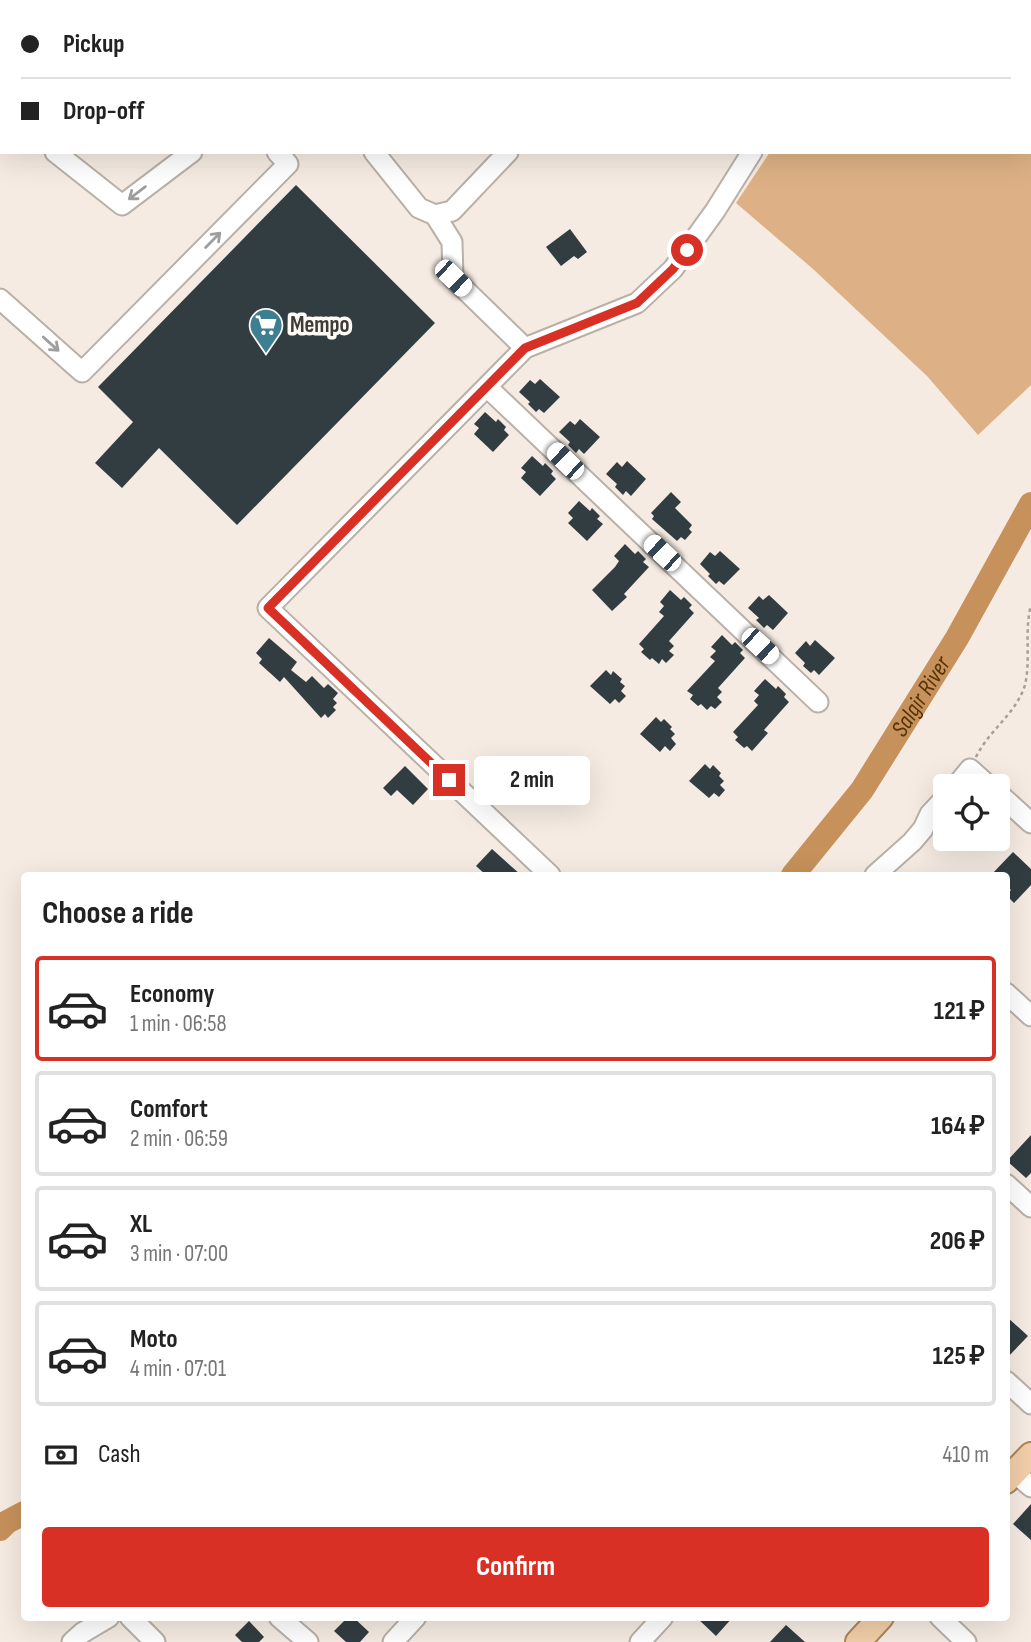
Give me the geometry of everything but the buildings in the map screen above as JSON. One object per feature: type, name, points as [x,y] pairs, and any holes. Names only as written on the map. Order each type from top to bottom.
[{"type":"main road","points":[[858,1642],[877,1621]]},
{"type":"street","points":[[58,154],[122,205],[189,154]]},
{"type":"street","points":[[376,154],[419,208],[435,215],[452,242],[453,278],[525,348]]},
{"type":"street","points":[[435,215],[452,211],[506,154]]},
{"type":"street","points":[[547,872],[268,608],[525,348],[637,303],[673,269],[715,211],[751,154]]},
{"type":"street","points":[[0,299],[82,372],[288,156]]},
{"type":"street","points":[[487,387],[818,702]]},
{"type":"street","points":[[966,774],[970,769],[976,774]]},
{"type":"street","points":[[1010,804],[1031,823]]},
{"type":"street","points":[[880,872],[912,842],[933,811]]},
{"type":"street","points":[[1010,997],[1031,1016]]},
{"type":"street","points":[[1010,1188],[1031,1207]]},
{"type":"street","points":[[1010,1385],[1031,1404]]},
{"type":"street","points":[[72,1642],[102,1621]]},
{"type":"street","points":[[134,1621],[155,1642]]},
{"type":"street","points":[[284,1621],[308,1642]]},
{"type":"street","points":[[393,1642],[412,1621]]},
{"type":"street","points":[[640,1642],[659,1621]]},
{"type":"street","points":[[944,1621],[966,1642]]},
{"type":"path","points":[[970,769],[992,731],[1016,705],[1025,686],[1029,664],[1028,617],[1031,605]]},
{"type":"shaded area","points":[[769,154],[1031,154],[1031,385],[978,435],[927,376],[813,269],[736,203]]},
{"type":"waterway","name":"Salgir River","points":[[795,872],[862,790],[957,638],[1031,504]]},
{"type":"waterway","name":"Salgir River","points":[[0,1529],[21,1515]]},
{"type":"place","name":"Метро","points":[[266,355]]},
{"type":"route","points":[[449,780],[268,608],[525,348],[637,303],[673,269],[687,250]]}]
